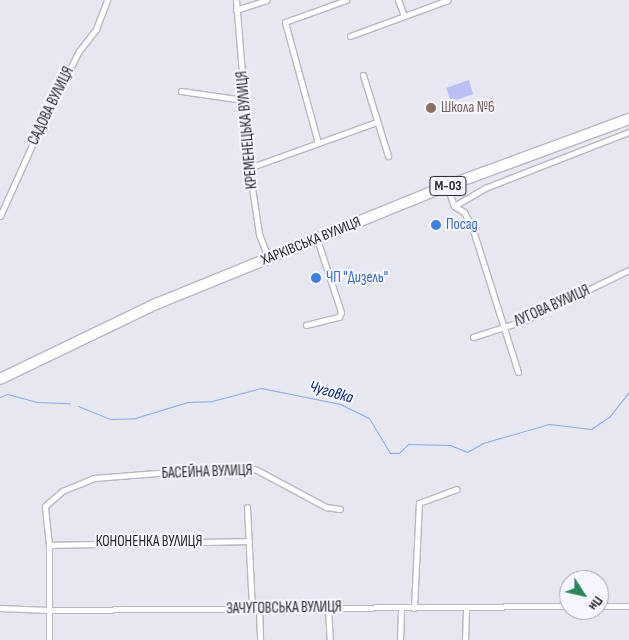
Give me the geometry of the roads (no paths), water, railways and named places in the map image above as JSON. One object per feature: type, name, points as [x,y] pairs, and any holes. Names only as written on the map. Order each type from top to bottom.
[{"type":"highway","name":"ХАРКІВСЬКА ВУЛИЦЯ","points":[[0,379],[156,304],[447,186],[629,119]]},
{"type":"street","name":"САДОВА ВУЛИЦЯ","points":[[0,216],[38,132],[79,51],[96,29],[107,0]]},
{"type":"street","name":"КРЕМЕНЕЦЬКА ВУЛИЦЯ","points":[[236,0],[249,168],[259,234],[268,258]]},
{"type":"street","points":[[236,10],[266,0]]},
{"type":"street","points":[[318,143],[285,22],[346,0]]},
{"type":"street","points":[[398,0],[404,16]]},
{"type":"street","points":[[350,36],[448,0]]},
{"type":"street","points":[[363,75],[388,156]]},
{"type":"street","points":[[181,91],[243,100]]},
{"type":"street","points":[[249,168],[377,122]]},
{"type":"street","points":[[454,206],[485,188],[629,132]]},
{"type":"street","points":[[447,186],[454,206],[469,219],[518,372]]},
{"type":"street","points":[[306,325],[339,317],[341,312],[317,239]]},
{"type":"street","name":"ЛУГОВА ВУЛИЦЯ","points":[[473,337],[526,320],[629,270]]},
{"type":"street","name":"БАСЕЙНА ВУЛИЦЯ","points":[[49,544],[45,506],[62,491],[94,478],[221,468],[255,469],[326,507],[340,509]]},
{"type":"street","points":[[414,608],[419,503],[457,489]]},
{"type":"street","points":[[247,507],[260,640]]},
{"type":"street","name":"КОНОНЕНКА ВУЛИЦЯ","points":[[49,544],[249,541]]},
{"type":"street","points":[[49,544],[49,640]]},
{"type":"street","name":"ЗАЧУГОВСЬКА ВУЛИЦЯ","points":[[0,608],[48,610],[559,606]]},
{"type":"street","points":[[609,606],[629,606]]},
{"type":"street","points":[[328,607],[330,640]]},
{"type":"street","points":[[400,640],[401,608]]},
{"type":"street","points":[[465,640],[466,608]]},
{"type":"waterway","name":"Чуговка","points":[[78,406],[111,419],[135,418],[188,402],[212,401],[261,388],[340,404],[369,418],[390,453],[399,453],[408,444],[450,445],[467,452],[483,443],[549,424],[591,429],[610,416],[629,392]]},
{"type":"waterway","name":"Чуговка","points":[[0,397],[7,394],[37,402],[70,403]]},
{"type":"place","name":"Школа №6","points":[[431,108]]},
{"type":"place","name":"Посад","points":[[436,225]]},
{"type":"place","name":"ЧП \"Дизель\"","points":[[316,278]]}]
